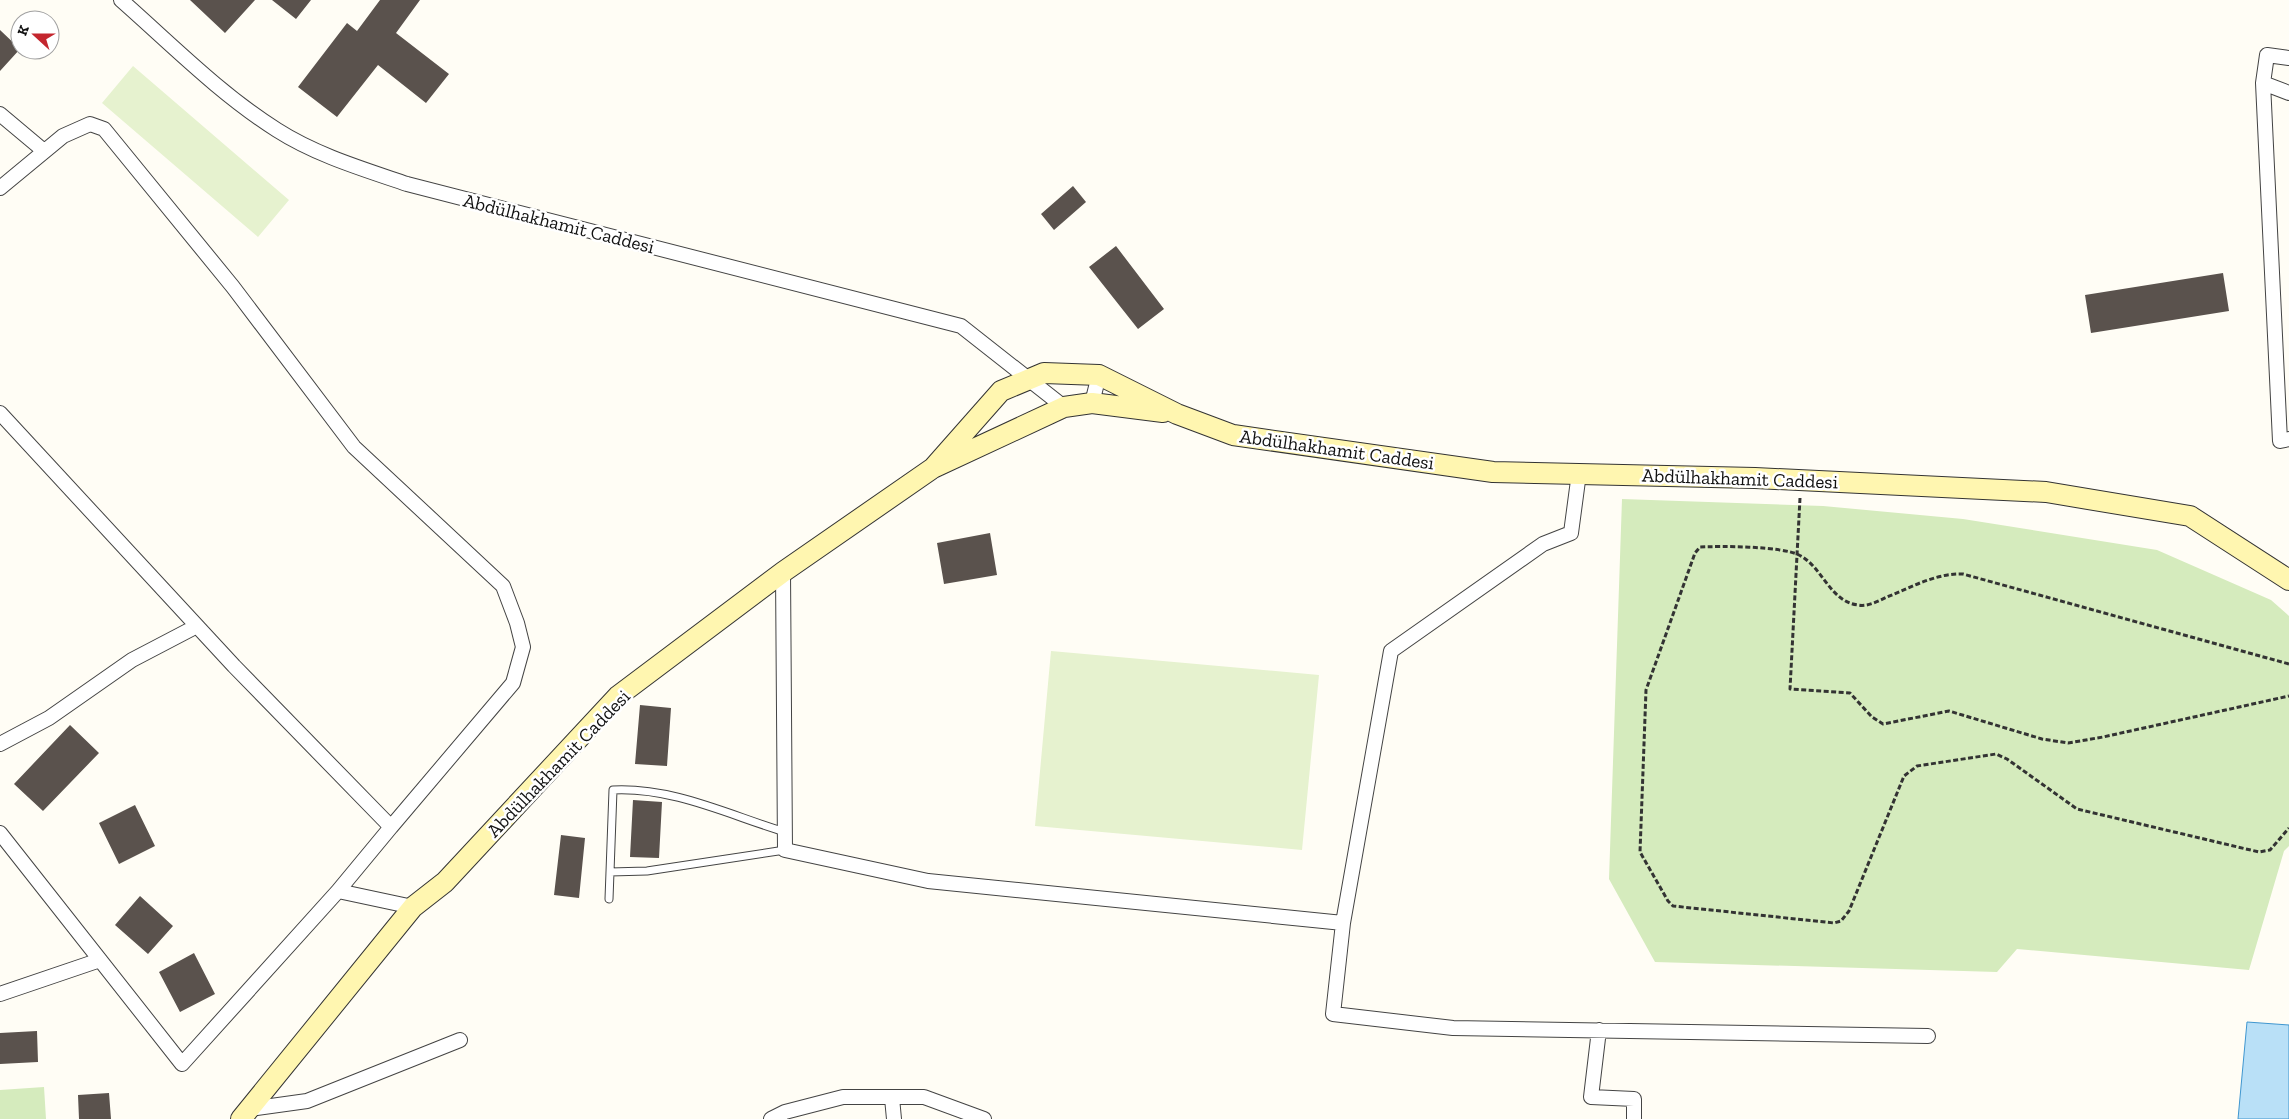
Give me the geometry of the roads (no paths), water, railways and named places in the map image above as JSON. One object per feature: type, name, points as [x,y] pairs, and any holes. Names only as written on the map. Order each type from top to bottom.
[{"type":"main road","name":"Abdülhakhamit Caddesi","points":[[933,468],[1001,391],[1044,374],[1099,375],[1176,414],[1233,435],[1493,472],[1756,478],[2046,492],[2190,516],[2289,580]]},
{"type":"main road","name":"Abdülhakhamit Caddesi","points":[[245,1114],[413,907],[445,882],[618,696],[783,572],[933,468],[1064,407],[1092,403],[1176,414]]},
{"type":"street","name":"Abdülhakhamit Caddesi","points":[[121,0],[236,101],[277,130],[327,156],[407,184],[960,326],[1030,378],[1064,407]]},
{"type":"street","points":[[2289,58],[2267,55],[2263,83],[2280,441],[2289,439]]},
{"type":"street","points":[[2263,83],[2289,93]]},
{"type":"street","points":[[0,114],[44,151]]},
{"type":"street","points":[[0,188],[63,136],[90,124],[104,129],[232,287],[354,447],[504,586],[523,647],[513,683],[338,891],[182,1064],[0,833]]},
{"type":"street","points":[[1092,403],[1099,375]]},
{"type":"street","points":[[0,413],[197,626],[391,827]]},
{"type":"street","points":[[1579,473],[1572,532],[1543,544],[1392,651],[1343,923],[1333,1014],[1453,1028],[1928,1036]]},
{"type":"street","points":[[783,572],[786,850],[928,881],[1343,923]]},
{"type":"street","points":[[0,744],[49,718],[132,660],[197,626]]},
{"type":"street","points":[[338,891],[413,907]]},
{"type":"street","points":[[0,994],[100,960]]},
{"type":"street","points":[[1599,1030],[1592,1097],[1634,1099],[1634,1119]]},
{"type":"street","points":[[245,1114],[307,1101],[460,1040]]},
{"type":"street","points":[[771,1119],[785,1112],[842,1097],[924,1097],[984,1119]]},
{"type":"street","points":[[892,1098],[894,1119]]},
{"type":"lane","points":[[609,899],[613,790],[642,790],[670,794],[785,832]]},
{"type":"lane","points":[[610,872],[646,871],[786,850]]},
{"type":"water","points":[[2247,1022],[2289,1025],[2289,1119],[2238,1119]]}]
